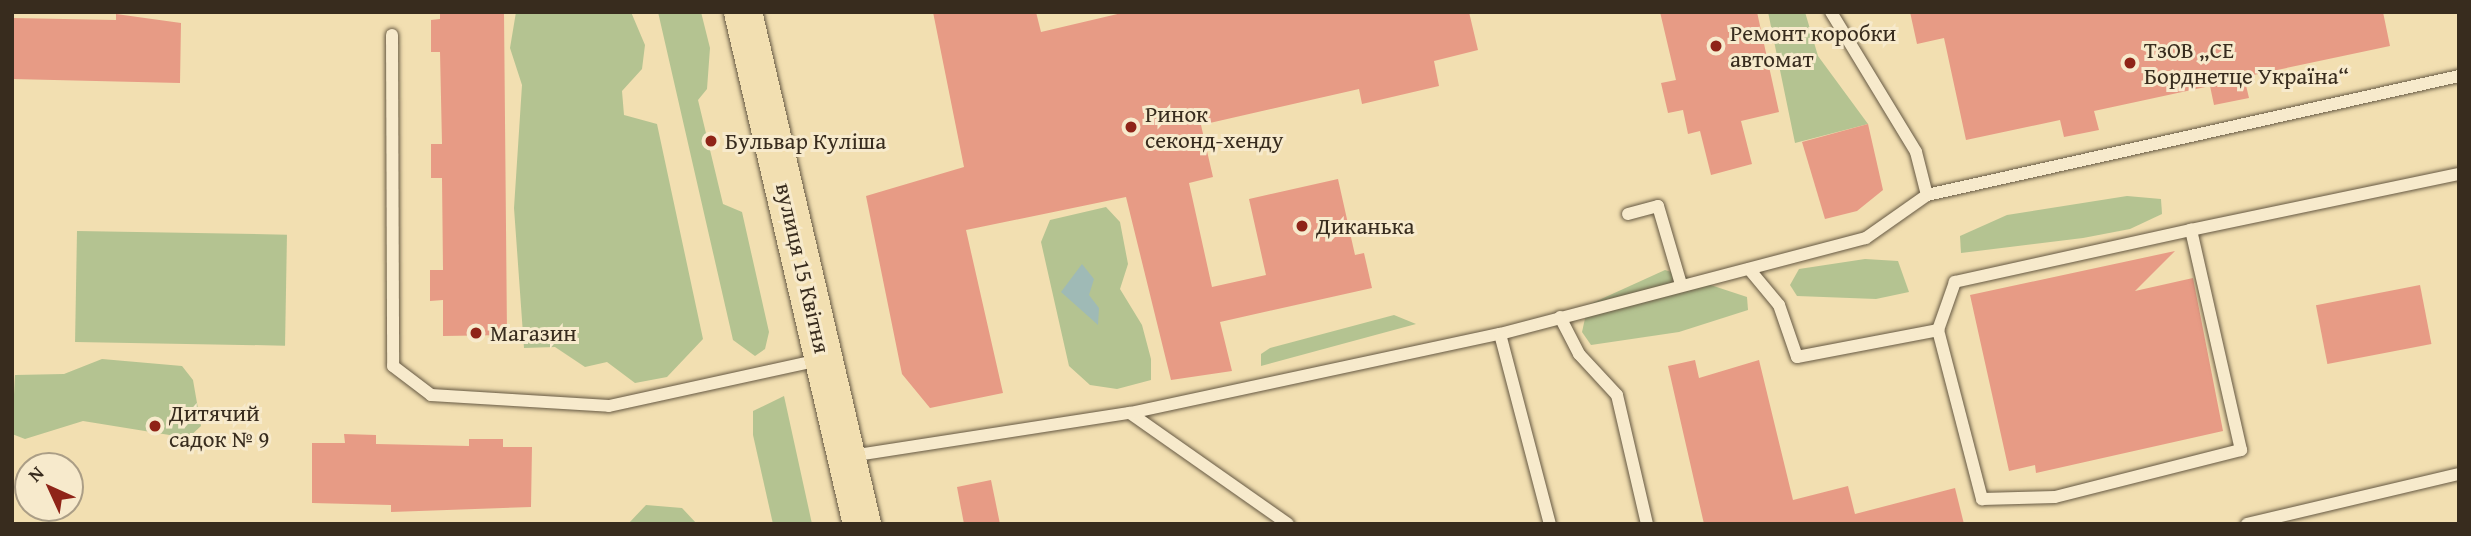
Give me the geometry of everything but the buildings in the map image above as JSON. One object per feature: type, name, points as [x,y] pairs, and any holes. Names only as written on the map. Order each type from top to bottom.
[{"type":"highway","name":"вулиця 15 Квітня","points":[[743,12],[862,524]]},
{"type":"lane","points":[[1830,12],[1916,152],[1927,195]]},
{"type":"lane","points":[[392,35],[393,366],[431,395],[609,406],[824,359]]},
{"type":"lane","points":[[848,457],[1130,413],[1500,334],[1681,284],[1866,238],[1927,195],[2459,76]]},
{"type":"lane","points":[[2191,230],[2241,450],[2055,497],[1982,499],[1938,330],[1955,282],[2191,230],[2459,174]]},
{"type":"lane","points":[[1628,214],[1658,206],[1681,284]]},
{"type":"lane","points":[[1749,269],[1779,305],[1797,357],[1938,330]]},
{"type":"lane","points":[[1560,317],[1579,355],[1617,395],[1647,524]]},
{"type":"lane","points":[[1500,334],[1550,524]]},
{"type":"lane","points":[[1130,413],[1289,524]]},
{"type":"lane","points":[[2247,524],[2459,474]]},
{"type":"green space","points":[[516,12],[631,12],[645,45],[642,69],[622,91],[624,115],[657,124],[703,339],[667,377],[635,383],[607,362],[585,367],[555,347],[524,348],[514,208],[522,85],[510,48]]},
{"type":"green space","points":[[658,12],[701,12],[710,48],[707,89],[698,100],[723,204],[742,212],[769,332],[765,349],[755,356],[733,340]]},
{"type":"green space","points":[[1768,12],[1805,12],[1818,56],[1868,124],[1795,143]]},
{"type":"green space","points":[[2127,196],[2161,199],[2162,214],[2130,229],[2083,238],[1961,253],[1960,236],[2007,215]]},
{"type":"green space","points":[[1106,207],[1120,222],[1128,264],[1120,289],[1142,325],[1151,359],[1151,380],[1117,389],[1090,385],[1069,366],[1041,242],[1050,220]]},
{"type":"green space","points":[[77,231],[287,235],[285,346],[75,342]]},
{"type":"green space","points":[[1865,259],[1898,261],[1909,292],[1876,299],[1797,296],[1790,285],[1799,269]]},
{"type":"green space","points":[[1665,270],[1747,297],[1748,310],[1679,332],[1591,345],[1582,332],[1588,305]]},
{"type":"green space","points":[[1394,315],[1416,324],[1261,366],[1261,354],[1270,348]]},
{"type":"green space","points":[[102,359],[182,366],[193,380],[201,426],[188,438],[83,421],[25,439],[12,434],[15,375],[64,374]]},
{"type":"green space","points":[[784,396],[812,524],[773,524],[753,435],[753,411]]},
{"type":"green space","points":[[646,505],[682,508],[697,524],[628,524]]},
{"type":"water","points":[[1082,264],[1094,279],[1089,295],[1099,308],[1098,325],[1061,292]]},
{"type":"place","name":"Ремонт коробки автомат","points":[[1716,46]]},
{"type":"place","name":"ТзОВ „СЕ Борднетце Україна“","points":[[2130,63]]},
{"type":"place","name":"Ринок секонд-хенду","points":[[1131,127]]},
{"type":"place","name":"Бульвар Куліша","points":[[711,141]]},
{"type":"place","name":"Диканька","points":[[1302,226]]},
{"type":"place","name":"Магазин","points":[[476,333]]},
{"type":"place","name":"Дитячий садок № 9","points":[[155,426]]}]
